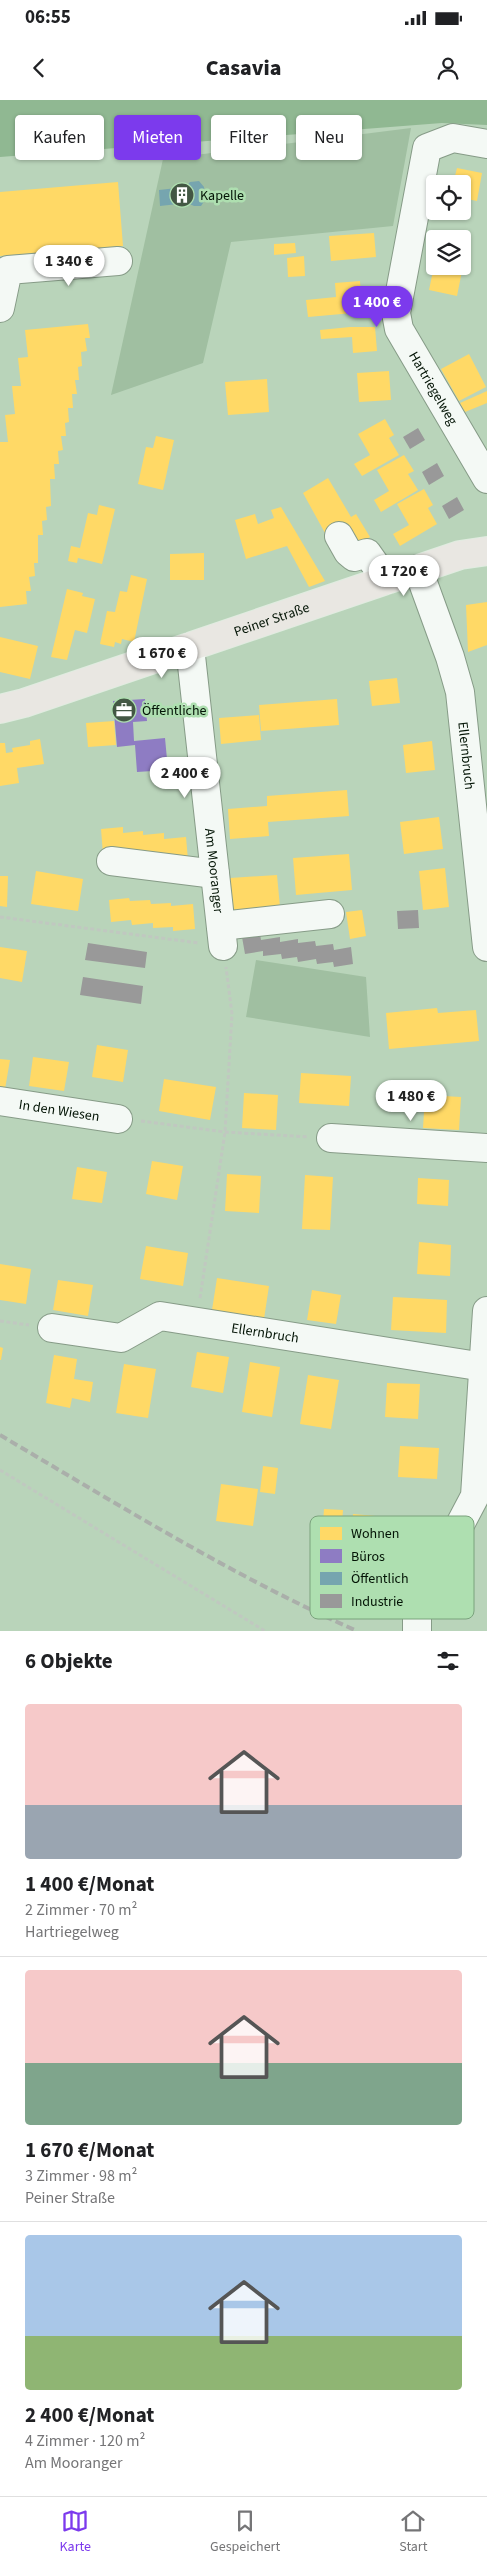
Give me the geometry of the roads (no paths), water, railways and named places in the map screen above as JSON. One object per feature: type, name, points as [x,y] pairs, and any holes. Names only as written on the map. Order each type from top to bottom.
[{"type":"main road","name":"Peiner Straße","points":[[0,709],[190,647],[460,555],[487,551]]},
{"type":"street","name":"Hartriegelweg","points":[[487,144],[453,138],[427,148],[396,313],[399,329],[487,479]]},
{"type":"street","points":[[0,308],[4,270],[118,261]]},
{"type":"street","points":[[339,536],[348,552],[354,557],[367,554],[386,580]]},
{"type":"street","name":"Ellernbruch","points":[[418,569],[450,657],[460,692],[487,939]]},
{"type":"street","name":"Am Mooranger","points":[[190,647],[222,936],[330,914]]},
{"type":"street","points":[[111,861],[215,874]]},
{"type":"street","name":"In den Wiesen","points":[[0,1101],[118,1118]]},
{"type":"street","points":[[331,1138],[487,1148]]},
{"type":"street","points":[[464,1516],[475,1496],[487,1311]]},
{"type":"street","name":"Ellernbruch","points":[[52,1328],[122,1338],[160,1316],[484,1367]]},
{"type":"railway","points":[[0,1435],[220,1563],[310,1610]]},
{"type":"railway","points":[[331,1619],[357,1631]]},
{"type":"place","name":"Kapelle","points":[[182,195]]},
{"type":"place","name":"Öffentliche","points":[[124,710]]}]
